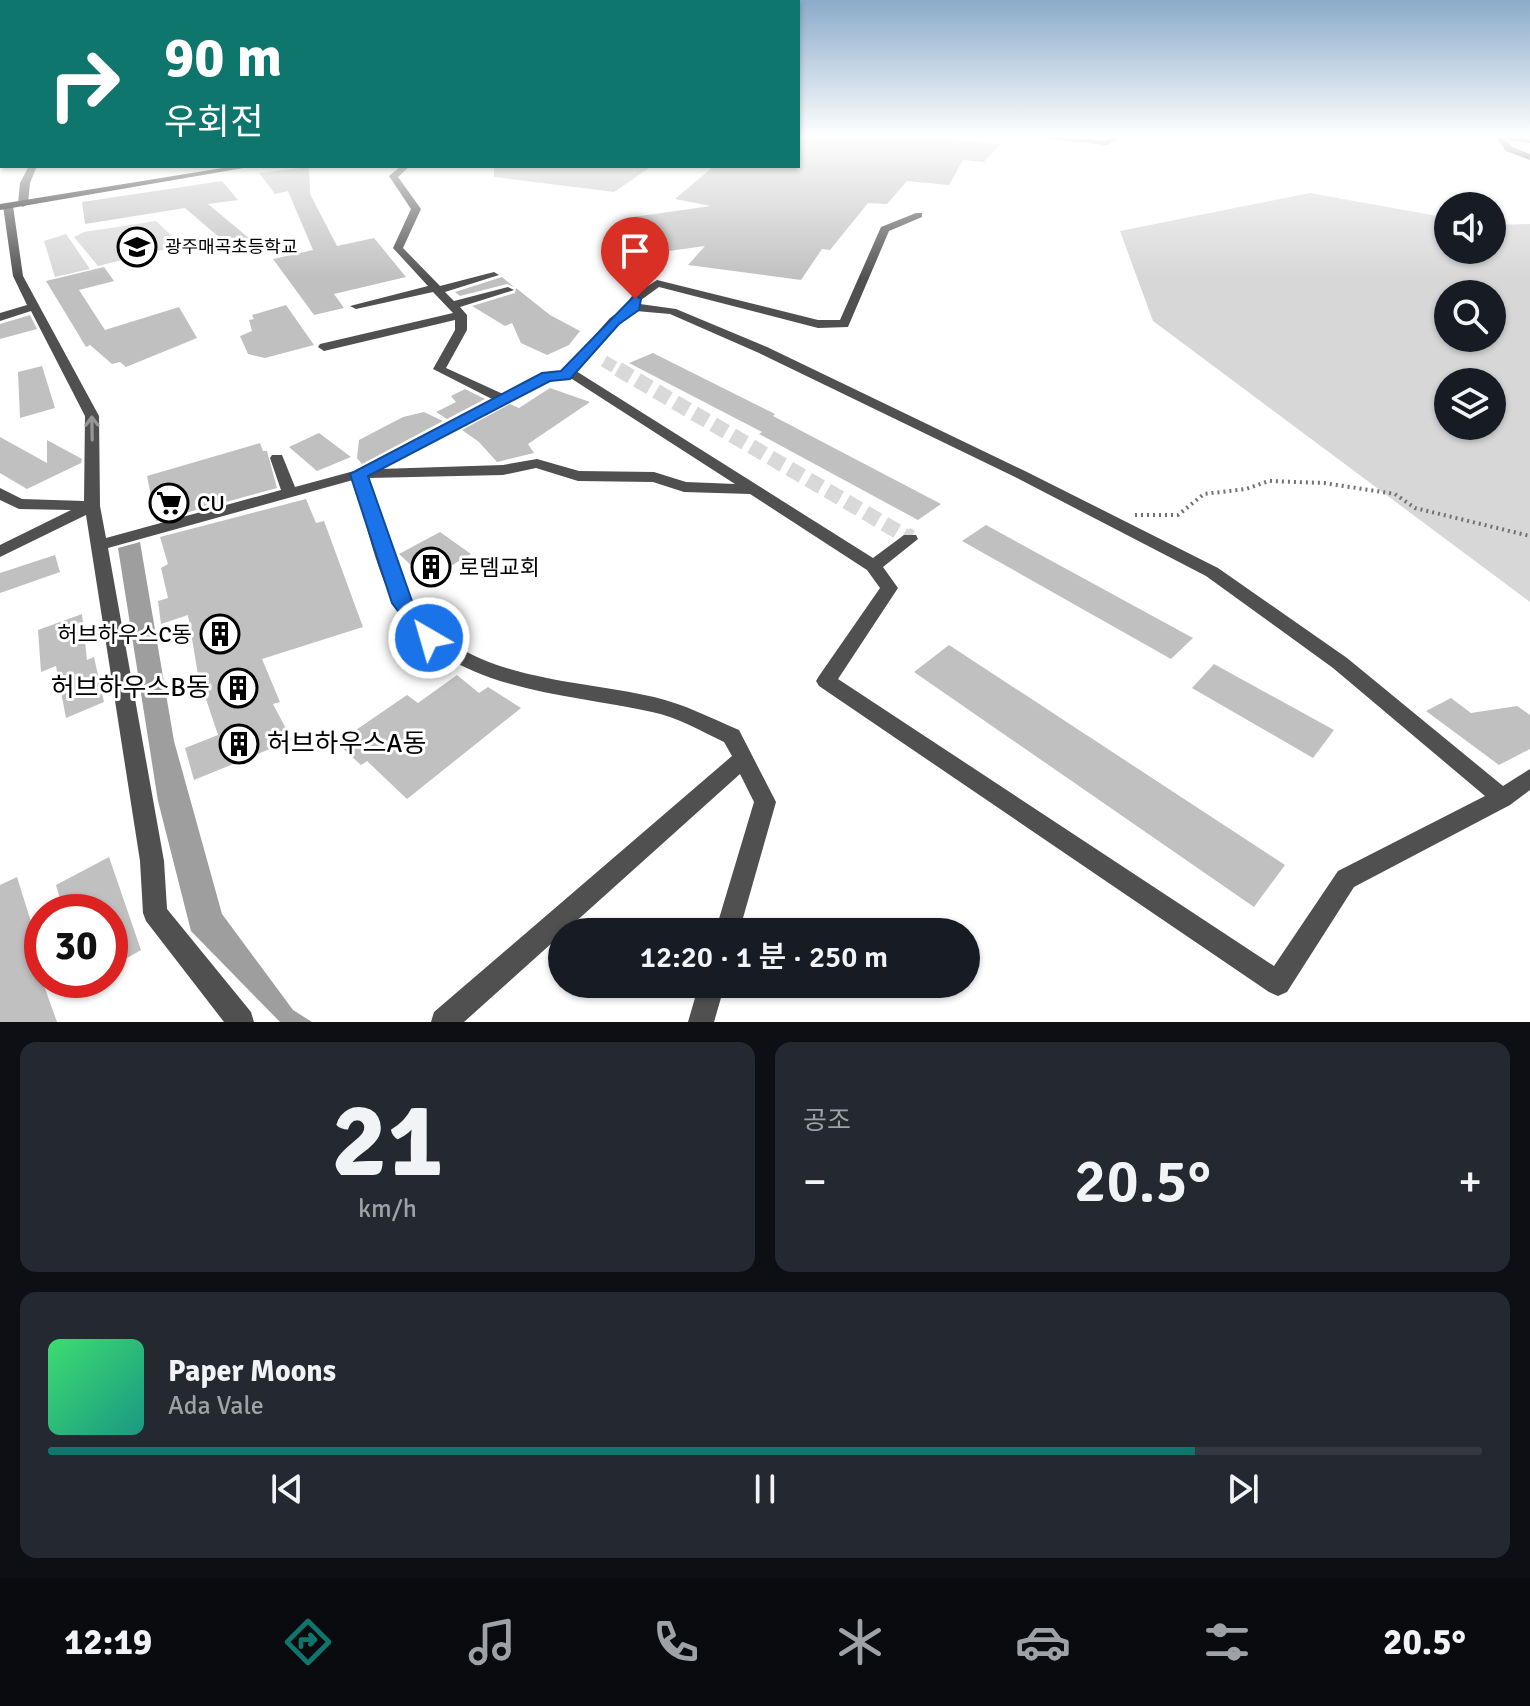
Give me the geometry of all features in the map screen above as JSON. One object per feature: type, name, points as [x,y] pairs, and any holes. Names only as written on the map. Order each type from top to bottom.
[{"type":"street","points":[[25,184],[10,206],[18,276],[92,416],[92,506],[152,861],[155,913],[241,1022]]},
{"type":"street","points":[[10,206],[144,184]]},
{"type":"street","points":[[398,184],[416,209],[398,248],[461,315],[461,330],[439,369],[503,399]]},
{"type":"street","points":[[634,307],[635,299],[657,283],[818,324],[844,324],[885,229],[919,215]]},
{"type":"street","points":[[356,306],[494,275]]},
{"type":"street","points":[[452,305],[508,290]]},
{"type":"street","points":[[0,317],[35,306]]},
{"type":"street","points":[[565,376],[614,321],[634,307],[672,311],[763,350],[1020,474],[1212,572],[1340,663],[1502,798]]},
{"type":"street","points":[[324,347],[461,315]]},
{"type":"street","points":[[359,474],[547,376],[575,375],[873,566],[889,588],[826,681],[1278,983],[1346,879],[1502,798],[1530,778]]},
{"type":"street","points":[[277,458],[289,490]]},
{"type":"street","points":[[100,545],[289,490],[359,474],[503,470],[537,463],[578,476],[654,477],[684,487],[755,490]]},
{"type":"street","points":[[359,474],[402,603],[429,638],[456,658],[583,694],[655,705],[732,736],[765,802],[731,918]]},
{"type":"street","points":[[0,493],[19,504],[92,506]]},
{"type":"street","points":[[0,552],[92,506]]},
{"type":"street","points":[[873,566],[910,539]]},
{"type":"street","points":[[444,1022],[744,758]]},
{"type":"street","points":[[701,1022],[708,998]]},
{"type":"path","points":[[1132,515],[1178,515],[1189,503],[1204,494],[1246,489],[1269,481],[1324,483],[1395,494],[1415,508],[1530,536]]},
{"type":"shaded area","points":[[1310,193],[1434,215],[1434,264],[1506,264],[1506,225],[1530,224],[1530,602],[1153,321],[1120,231]]},
{"type":"shaded area","points":[[156,221],[182,245],[98,266],[74,237],[84,232]]},
{"type":"shaded area","points":[[66,234],[90,269],[55,277],[44,241]]},
{"type":"shaded area","points":[[140,542],[174,741],[222,914],[293,1010],[312,1022],[280,1022],[191,931],[158,801],[118,548]]},
{"type":"building","points":[[204,184],[224,184],[238,200],[208,204],[256,244],[234,250],[185,208],[85,224],[82,202]]},
{"type":"building","points":[[267,184],[310,184],[310,194],[337,246],[374,238],[406,277],[334,294],[344,308],[314,315],[273,259],[313,250],[288,191],[275,194]]},
{"type":"building","points":[[548,184],[626,184],[614,192]]},
{"type":"building","points":[[693,184],[905,184],[887,204],[868,203],[830,250],[822,249],[801,280],[688,265],[705,246],[654,253],[626,218],[711,206],[675,199]]},
{"type":"building","points":[[104,267],[114,281],[79,290],[105,330],[179,307],[197,338],[126,367],[120,362],[112,364],[90,345],[86,347],[46,281]]},
{"type":"building","points":[[502,277],[514,287],[507,284],[460,296],[455,292]]},
{"type":"building","points":[[516,288],[550,315],[580,331],[569,345],[547,355],[521,343],[512,323],[505,326],[472,306],[515,293]]},
{"type":"building","points":[[286,305],[314,345],[265,358],[248,354],[240,336],[252,331],[249,320],[254,319],[252,315]]},
{"type":"building","points":[[30,315],[37,329],[0,339],[0,324]]},
{"type":"building","points":[[653,353],[775,414],[773,416],[941,504],[918,520],[759,434],[762,432],[629,363]]},
{"type":"building","points":[[42,366],[55,408],[20,418],[18,372]]},
{"type":"building","points":[[550,388],[590,402],[528,444],[534,453],[497,462],[479,442],[462,430],[510,404],[519,408]]},
{"type":"building","points":[[465,389],[485,399],[447,419],[436,412],[456,402],[451,396]]},
{"type":"building","points":[[424,412],[443,421],[362,464],[357,458],[359,440],[403,417]]},
{"type":"building","points":[[319,433],[351,457],[317,471],[289,447]]},
{"type":"building","points":[[0,437],[47,463],[47,440],[82,459],[81,463],[27,489],[0,473]]},
{"type":"building","points":[[260,443],[263,451],[267,451],[277,488],[156,521],[147,476]]},
{"type":"building","points":[[306,499],[316,523],[324,521],[363,627],[262,659],[280,702],[273,704],[292,740],[194,780],[185,748],[218,735],[198,675],[188,615],[161,624],[158,601],[168,598],[161,568],[168,564],[160,537]]},
{"type":"building","points":[[986,525],[1193,638],[1171,659],[962,541]]},
{"type":"building","name":"로뎀교회","points":[[440,532],[471,554],[427,580],[399,554]]},
{"type":"building","points":[[55,555],[60,572],[0,593],[0,573]]},
{"type":"building","points":[[82,614],[87,660],[94,657],[104,702],[66,718],[56,666],[41,672],[38,630]]},
{"type":"building","points":[[949,645],[1285,865],[1254,907],[914,672]]},
{"type":"building","points":[[1214,664],[1334,730],[1313,758],[1192,688]]},
{"type":"building","points":[[457,675],[479,693],[488,687],[521,708],[407,799],[367,761],[361,765],[337,743],[407,695],[418,703]]},
{"type":"building","points":[[1451,698],[1471,713],[1517,706],[1530,715],[1530,749],[1499,765],[1426,711]]},
{"type":"building","points":[[109,857],[122,894],[59,894],[56,885]]},
{"type":"building","points":[[17,877],[24,899],[24,998],[48,998],[57,1022],[0,1022],[0,885]]},
{"type":"building","points":[[128,912],[141,950],[128,958]]},
{"type":"tunnel","points":[[604,361],[621,371]]},
{"type":"tunnel","points":[[618,369],[909,538]]},
{"type":"tunnel","points":[[905,536],[910,539]]},
{"type":"place","name":"광주매곡초등학교","points":[[137,247]]},
{"type":"place","name":"CU","points":[[169,503]]},
{"type":"place","name":"로뎀교회","points":[[431,567]]},
{"type":"place","name":"허브하우스C동","points":[[220,634]]},
{"type":"place","name":"허브하우스B동","points":[[238,688]]},
{"type":"place","name":"허브하우스A동","points":[[239,744]]},
{"type":"route","points":[[429,638],[402,603],[359,474],[547,376],[565,376],[614,321],[634,307],[635,299]]}]
